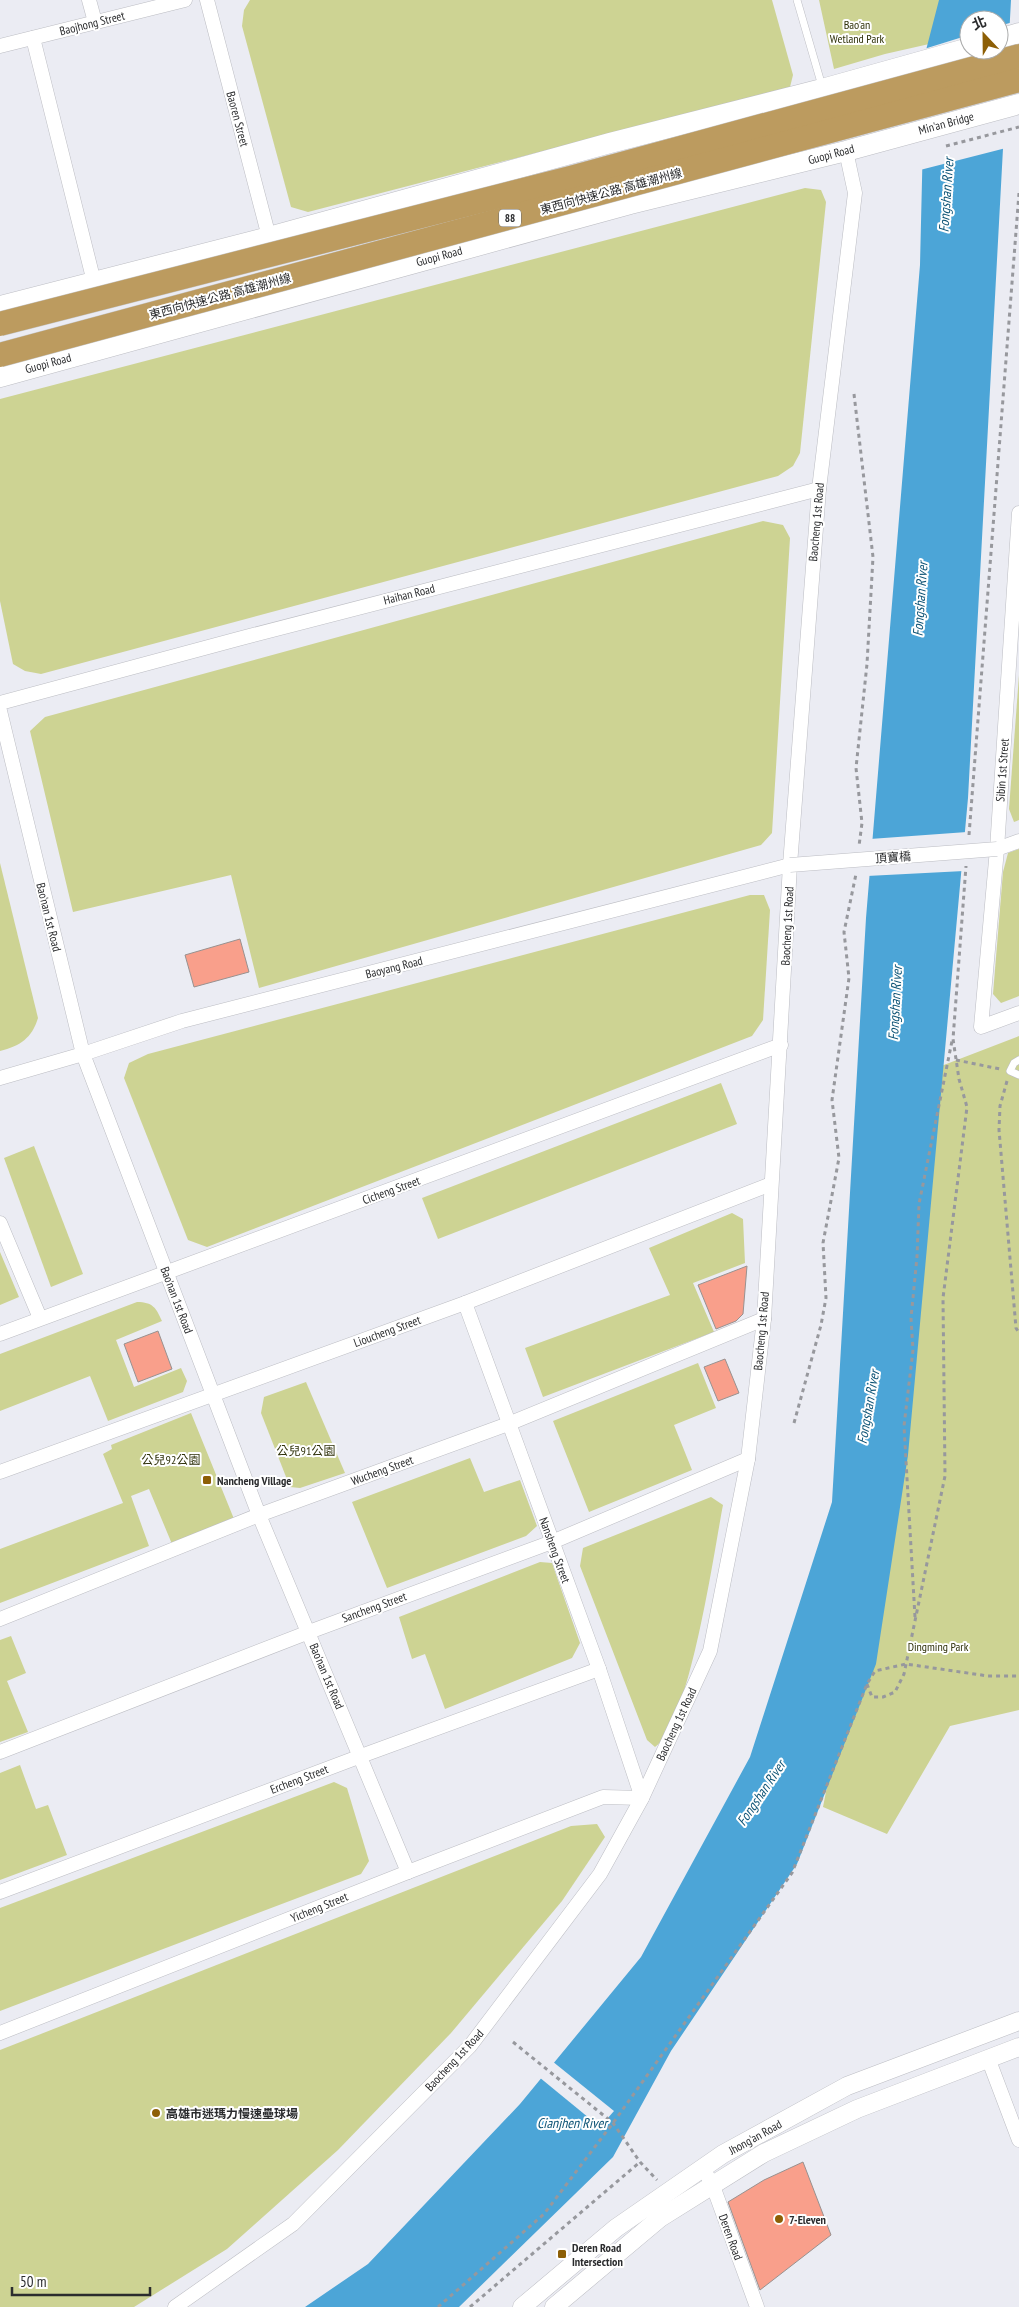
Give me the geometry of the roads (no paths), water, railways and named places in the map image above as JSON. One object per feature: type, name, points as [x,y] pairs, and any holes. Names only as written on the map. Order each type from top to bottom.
[{"type":"highway","name":"東西向快速公路 高雄潮州線","points":[[0,324],[570,178],[1013,41]]},
{"type":"highway","name":"東西向快速公路 高雄潮州線","points":[[0,355],[1019,80]]},
{"type":"main road","points":[[0,306],[269,237],[610,143],[822,89],[959,51]]},
{"type":"main road","name":"Min'an Bridge","points":[[879,141],[1016,105]]},
{"type":"main road","name":"Guopi Road","points":[[0,376],[630,204],[842,142],[879,141]]},
{"type":"street","points":[[89,0],[95,22]]},
{"type":"street","name":"Baojhong Street","points":[[0,46],[185,0]]},
{"type":"street","name":"Baoren Street","points":[[207,0],[269,237]]},
{"type":"street","points":[[33,38],[94,282]]},
{"type":"street","name":"Baocheng 1st Road","points":[[175,2307],[293,2224],[470,2046],[600,1874],[642,1798],[710,1651],[748,1460],[764,1319],[790,865],[819,489],[854,193],[842,142]]},
{"type":"street","name":"Haihan Road","points":[[0,703],[238,639],[819,489]]},
{"type":"street","name":"Sibin 1st Street","points":[[1019,513],[996,849],[981,1027],[1019,1013]]},
{"type":"street","name":"Bao'nan 1st Road","points":[[0,711],[83,1054],[260,1515],[408,1872]]},
{"type":"street","name":"頂寶橋","points":[[790,865],[996,849],[1019,841]]},
{"type":"street","name":"Baoyang Road","points":[[0,1078],[83,1054],[182,1021],[790,865]]},
{"type":"street","name":"Cicheng Street","points":[[0,1334],[781,1045]]},
{"type":"street","name":"Lioucheng Street","points":[[0,1472],[465,1303],[771,1184]]},
{"type":"street","points":[[0,1224],[40,1318]]},
{"type":"street","name":"Nansheng Street","points":[[465,1303],[508,1424],[600,1669],[642,1798]]},
{"type":"street","name":"Wucheng Street","points":[[0,1619],[260,1515],[508,1424],[764,1319]]},
{"type":"street","name":"Sancheng Street","points":[[0,1752],[308,1632],[552,1542],[748,1460]]},
{"type":"street","name":"Ercheng Street","points":[[0,1892],[361,1756],[600,1669]]},
{"type":"street","name":"Yicheng Street","points":[[0,2033],[604,1797],[642,1798]]},
{"type":"street","name":"Jhong'an Road","points":[[522,2307],[616,2228],[724,2154],[847,2086],[1019,2021]]},
{"type":"street","name":"Jhong'an Road","points":[[554,2307],[660,2218],[764,2153],[857,2109],[1019,2047]]},
{"type":"street","points":[[988,2058],[1019,2140]]},
{"type":"street","name":"Deren Road","points":[[702,2168],[713,2186],[754,2305]]},
{"type":"lane","points":[[797,0],[822,89],[832,116]]},
{"type":"lane","points":[[836,124],[842,142]]},
{"type":"lane","points":[[1019,1060],[1014,1063],[1010,1071],[1019,1075]]},
{"type":"water","name":"Cianjhen River","points":[[939,0],[1011,0],[1009,37],[1009,10],[959,10],[959,60],[1008,60],[968,798],[908,1455],[876,1664],[797,1864],[671,2051],[613,2157],[459,2307],[305,2307],[368,2264],[520,2104],[641,1957],[750,1757],[832,1502],[866,918],[920,265],[925,54]]},
{"type":"place","name":"Nancheng Village","points":[[207,1480]]},
{"type":"place","name":"高雄市迷瑪力慢速壘球場","points":[[156,2113]]},
{"type":"place","name":"7-Eleven","points":[[779,2219]]},
{"type":"place","name":"Deren Road Intersection","points":[[562,2254]]},
{"type":"park label","name":"Bao'an Wetland Park","points":[[857,31]]},
{"type":"park label","name":"公兒91公園","points":[[306,1450]]},
{"type":"park label","name":"公兒92公園","points":[[171,1459]]},
{"type":"park label","name":"Dingming Park","points":[[938,1646]]},
{"type":"water label","name":"Fongshan River","points":[[946,195]]},
{"type":"water label","name":"Fongshan River","points":[[920,599]]},
{"type":"water label","name":"Fongshan River","points":[[895,1003]]},
{"type":"water label","name":"Fongshan River","points":[[868,1407]]},
{"type":"water label","name":"Fongshan River","points":[[761,1793]]}]
